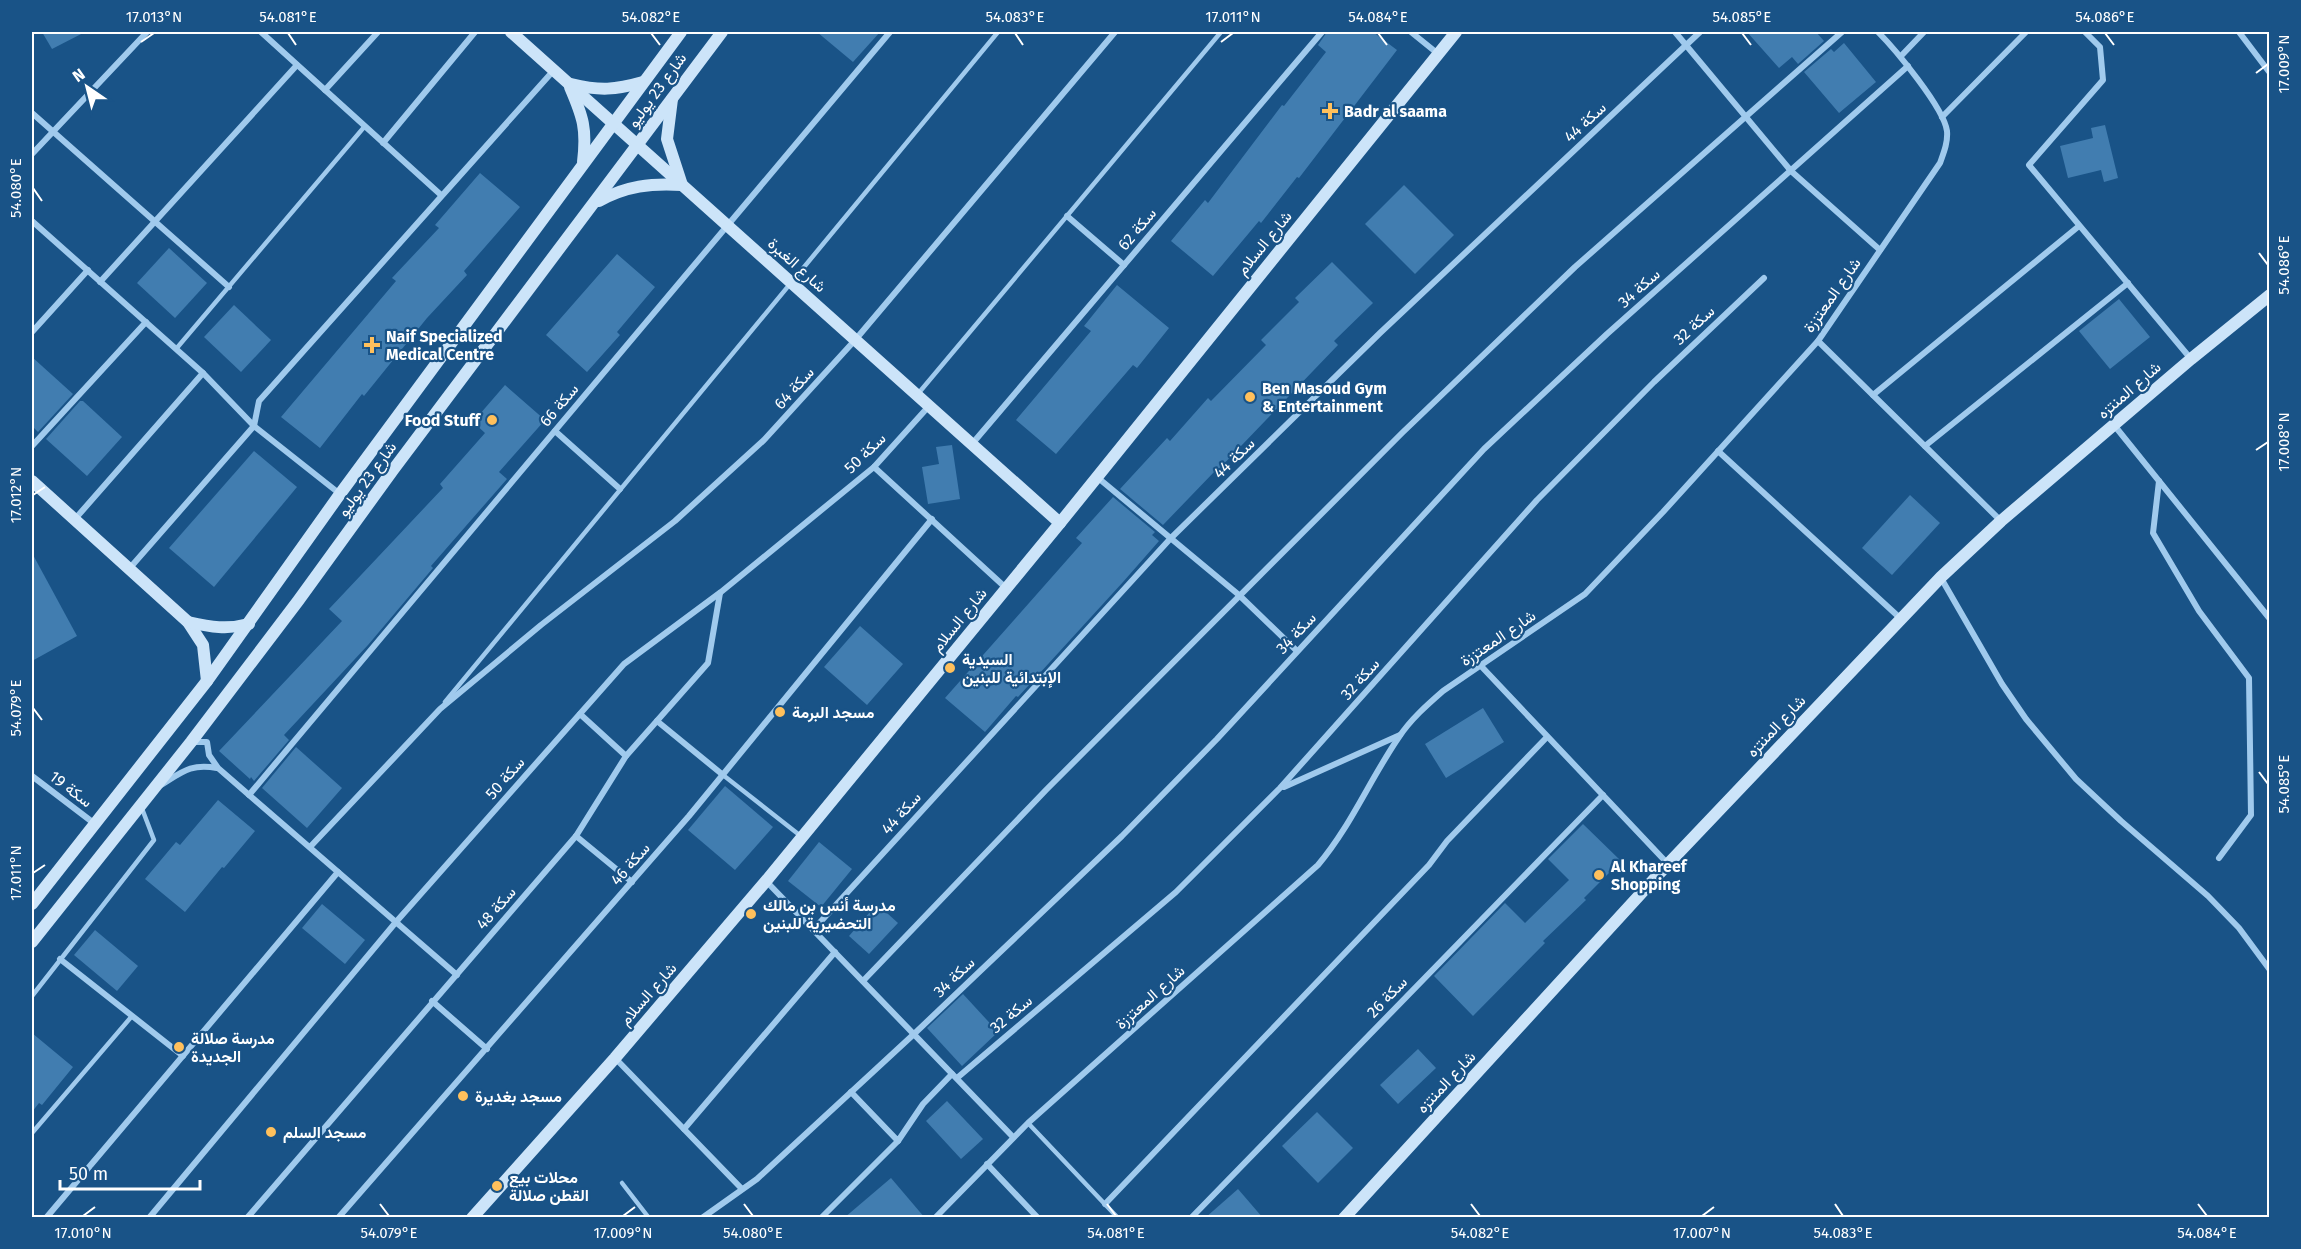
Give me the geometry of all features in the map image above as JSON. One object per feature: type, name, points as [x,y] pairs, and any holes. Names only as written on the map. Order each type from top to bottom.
[{"type":"street","points":[[32,154],[147,32]]},
{"type":"street","points":[[261,32],[270,34],[297,65],[441,195]]},
{"type":"street","points":[[325,90],[378,32]]},
{"type":"street","points":[[383,143],[475,32]]},
{"type":"street","name":"شارع الغبرة","points":[[511,32],[1060,523]]},
{"type":"street","name":"شارع 23 يوليو","points":[[32,904],[207,681],[340,494],[681,32]]},
{"type":"street","name":"شارع 23 يوليو","points":[[32,942],[191,742],[722,32]]},
{"type":"street","name":"سكة 66","points":[[249,795],[890,32]]},
{"type":"street","name":"سكة 64","points":[[310,847],[440,709],[541,625],[675,521],[764,440],[856,339],[1115,32]]},
{"type":"street","name":"سكة 62","points":[[972,444],[1322,32]]},
{"type":"street","points":[[1411,32],[1437,53]]},
{"type":"street","name":"شارع السلام","points":[[472,1218],[615,1058],[766,881],[1060,523],[1456,32]]},
{"type":"street","points":[[1675,32],[1791,171],[1880,250]]},
{"type":"street","name":"سكة 44","points":[[813,930],[1170,539],[1380,333],[1700,32]]},
{"type":"street","points":[[863,981],[1046,790],[1411,424],[1575,267],[1842,32]]},
{"type":"street","name":"شارع المعتززة","points":[[935,1218],[1028,1123],[1318,865],[1337,844],[1400,735],[1422,710],[1443,691],[1586,594],[1818,340],[1940,163],[1946,146],[1947,130],[1942,117],[1901,56],[1878,32]]},
{"type":"street","points":[[1901,56],[1924,32]]},
{"type":"street","points":[[1942,117],[2026,32]]},
{"type":"street","points":[[2085,32],[2100,47],[2103,80],[2029,165],[2190,358]]},
{"type":"street","points":[[2239,32],[2270,73]]},
{"type":"street","points":[[100,282],[297,65]]},
{"type":"street","name":"سكة 34","points":[[702,1218],[757,1179],[1122,837],[1217,739],[1484,449],[1607,334],[1908,66]]},
{"type":"street","points":[[129,569],[254,426],[259,401],[554,70]]},
{"type":"street","points":[[568,83],[596,90],[618,89],[643,82]]},
{"type":"street","points":[[568,83],[583,122],[586,138],[582,166]]},
{"type":"street","points":[[593,205],[614,193],[636,185],[682,185],[667,139],[673,96]]},
{"type":"street","points":[[32,113],[229,287]]},
{"type":"street","points":[[1066,216],[1124,265]]},
{"type":"street","points":[[32,222],[203,373],[254,426],[340,494]]},
{"type":"street","points":[[1873,395],[2079,226]]},
{"type":"street","points":[[32,332],[88,270]]},
{"type":"street","name":"سكة 32","points":[[898,1141],[923,1104],[1176,891],[1280,788],[1537,500],[1654,382],[1764,278]]},
{"type":"street","points":[[1925,446],[2128,284]]},
{"type":"street","name":"شارع المنتزه","points":[[1344,1218],[1668,864],[1941,577],[2001,521],[2190,358],[2270,295]]},
{"type":"street","points":[[32,446],[146,322]]},
{"type":"street","points":[[1818,340],[2001,521]]},
{"type":"street","points":[[74,519],[203,373]]},
{"type":"street","name":"سكة 50","points":[[149,1218],[396,922],[624,664],[721,592],[874,467],[930,406]]},
{"type":"street","points":[[2114,424],[2270,619]]},
{"type":"street","points":[[555,430],[620,489]]},
{"type":"street","points":[[1718,452],[1900,618]]},
{"type":"street","points":[[874,467],[1007,588]]},
{"type":"street","points":[[1097,477],[1239,595],[1297,651]]},
{"type":"street","points":[[32,481],[36,493],[74,519],[189,622],[202,645],[206,658],[207,681]]},
{"type":"street","points":[[2159,481],[2153,533],[2199,610],[2248,678],[2251,814],[2219,858]]},
{"type":"street","name":"سكة 46","points":[[338,1218],[723,775],[932,519]]},
{"type":"street","points":[[1941,577],[2002,684],[2026,719],[2076,779],[2208,896],[2239,928],[2270,970]]},
{"type":"street","name":"سكة 48","points":[[247,1218],[576,836],[626,756],[708,663],[721,592]]},
{"type":"street","points":[[189,622],[217,629],[249,624]]},
{"type":"street","points":[[1480,666],[1668,864]]},
{"type":"street","points":[[580,714],[626,756]]},
{"type":"street","points":[[657,721],[723,775]]},
{"type":"street","points":[[1280,788],[1400,735]]},
{"type":"street","points":[[1105,1204],[1429,865],[1447,842],[1547,737]]},
{"type":"street","points":[[191,742],[207,742],[209,755],[218,768],[457,975]]},
{"type":"street","points":[[152,791],[191,767],[202,765],[218,768]]},
{"type":"street","name":"سكة 19","points":[[32,776],[95,824]]},
{"type":"street","name":"سكة 26","points":[[1191,1218],[1603,795]]},
{"type":"street","points":[[576,836],[632,882]]},
{"type":"street","points":[[46,1218],[338,872]]},
{"type":"street","points":[[766,881],[1013,1137]]},
{"type":"street","points":[[684,1129],[835,952]]},
{"type":"street","points":[[60,959],[183,1056]]},
{"type":"street","points":[[432,1001],[487,1049]]},
{"type":"street","points":[[615,1058],[742,1189]]},
{"type":"street","points":[[822,1218],[898,1141],[851,1092]]},
{"type":"street","points":[[987,1164],[1037,1217]]},
{"type":"lane","points":[[440,709],[998,32]]},
{"type":"lane","points":[[917,395],[1221,32]]},
{"type":"lane","points":[[176,349],[365,126]]},
{"type":"lane","points":[[723,775],[802,837]]},
{"type":"lane","points":[[32,996],[154,840],[141,805]]},
{"type":"lane","points":[[32,1133],[132,1016]]},
{"type":"lane","points":[[1028,1123],[1118,1218]]},
{"type":"lane","points":[[622,1183],[649,1218]]},
{"type":"building","points":[[42,32],[85,32],[52,49]]},
{"type":"building","points":[[817,32],[880,32],[853,62]]},
{"type":"building","points":[[1327,32],[1373,32],[1397,50],[1299,178],[1297,177],[1261,223],[1259,221],[1213,276],[1171,241],[1205,200],[1208,203],[1282,105],[1284,106],[1326,52],[1318,45]]},
{"type":"building","points":[[1747,32],[1816,32],[1824,41],[1798,64],[1792,57],[1779,68]]},
{"type":"building","points":[[1844,43],[1876,82],[1839,113],[1804,72],[1831,49],[1834,52]]},
{"type":"building","points":[[2105,125],[2118,178],[2104,182],[2101,170],[2068,178],[2060,146],[2093,138],[2091,128]]},
{"type":"building","points":[[480,173],[520,207],[464,271],[467,275],[427,318],[364,396],[362,394],[320,448],[281,417],[396,281],[392,278],[439,228],[435,225]]},
{"type":"building","points":[[1404,185],[1454,235],[1415,274],[1365,224]]},
{"type":"building","points":[[169,248],[207,283],[175,318],[137,283]]},
{"type":"building","points":[[617,254],[655,287],[617,332],[620,335],[587,372],[546,335]]},
{"type":"building","points":[[1332,262],[1373,303],[1334,341],[1338,345],[1163,525],[1120,489],[1167,438],[1170,441],[1208,398],[1211,401],[1266,345],[1261,340],[1299,302],[1295,298]]},
{"type":"building","points":[[1117,285],[1169,328],[1137,368],[1133,365],[1056,454],[1016,420],[1091,331],[1084,326]]},
{"type":"building","points":[[2119,299],[2150,337],[2110,369],[2079,331]]},
{"type":"building","points":[[234,305],[271,340],[241,372],[204,337]]},
{"type":"building","points":[[32,357],[73,394],[38,432],[32,426]]},
{"type":"building","points":[[505,385],[545,420],[499,472],[507,479],[431,566],[433,568],[368,645],[284,735],[289,740],[254,781],[251,777],[250,779],[219,751],[342,621],[329,609],[443,488],[440,484],[485,433],[473,422]]},
{"type":"building","points":[[80,401],[83,401],[122,437],[87,476],[46,439]]},
{"type":"building","points":[[952,445],[960,499],[928,504],[922,467],[939,464],[936,447]]},
{"type":"building","points":[[254,451],[297,487],[214,587],[169,548]]},
{"type":"building","points":[[1910,495],[1940,523],[1892,575],[1862,548]]},
{"type":"building","points":[[1113,497],[1155,532],[1152,535],[1159,541],[985,732],[945,698],[1082,543],[1076,538]]},
{"type":"building","points":[[32,553],[77,636],[32,661]]},
{"type":"building","points":[[860,626],[903,664],[867,705],[824,667]]},
{"type":"building","points":[[1483,708],[1504,742],[1446,778],[1425,744]]},
{"type":"building","points":[[296,747],[342,788],[307,828],[262,788]]},
{"type":"building","points":[[725,786],[773,827],[735,870],[688,830]]},
{"type":"building","points":[[218,800],[255,831],[185,912],[145,879],[176,842],[180,845]]},
{"type":"building","points":[[1583,824],[1621,861],[1473,1016],[1434,976],[1505,903],[1525,923],[1569,880],[1548,859]]},
{"type":"building","points":[[819,842],[852,869],[821,907],[788,881]]},
{"type":"building","points":[[322,904],[365,940],[345,964],[302,928]]},
{"type":"building","points":[[877,904],[898,923],[869,954],[849,936]]},
{"type":"building","points":[[95,930],[138,966],[117,991],[74,955]]},
{"type":"building","points":[[963,994],[998,1032],[962,1066],[927,1028]]},
{"type":"building","points":[[32,1033],[73,1067],[42,1105],[39,1103],[32,1112]]},
{"type":"building","points":[[1418,1049],[1436,1068],[1398,1104],[1380,1085]]},
{"type":"building","points":[[947,1101],[983,1139],[961,1159],[926,1121]]},
{"type":"building","points":[[1317,1112],[1353,1148],[1318,1183],[1282,1146]]},
{"type":"building","points":[[891,1178],[925,1218],[844,1218]]},
{"type":"building","points":[[1238,1189],[1263,1218],[1205,1218]]},
{"type":"place","name":"Badr al saama","points":[[1330,111]]},
{"type":"place","name":"Naif Specialized Medical Centre","points":[[372,345]]},
{"type":"place","name":"Ben Masoud Gym & Entertainment","points":[[1250,397]]},
{"type":"place","name":"Food Stuff","points":[[492,420]]},
{"type":"place","name":"السيدية الإبتدائية للبنين","points":[[950,668]]},
{"type":"place","name":"مسجد البرمة","points":[[780,712]]},
{"type":"place","name":"Al Khareef Shopping","points":[[1599,875]]},
{"type":"place","name":"مدرسة أنس بن مالك التحضيرية للبنين","points":[[751,914]]},
{"type":"place","name":"مدرسة صلالة الجديدة","points":[[179,1047]]},
{"type":"place","name":"مسجد بغديرة","points":[[463,1096]]},
{"type":"place","name":"مسجد السلم","points":[[271,1132]]},
{"type":"place","name":"محلات بيع القطن صلالة","points":[[497,1186]]}]
